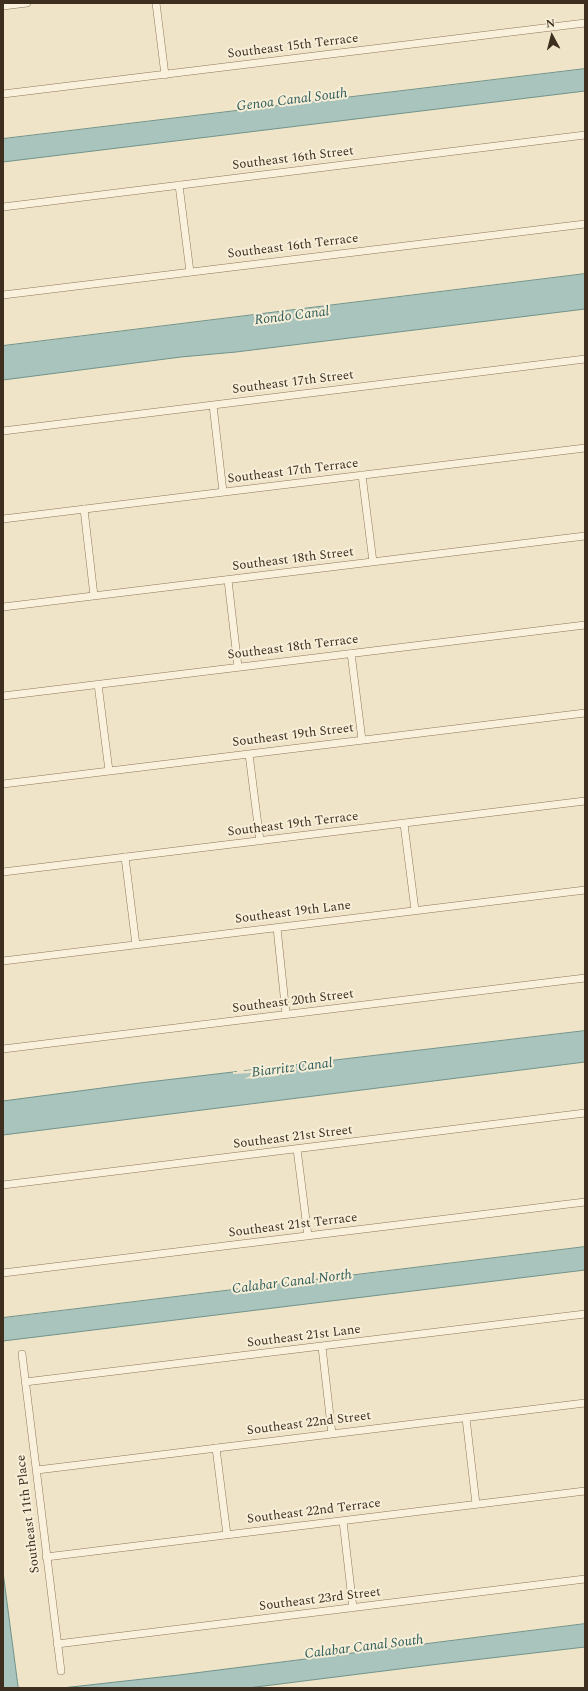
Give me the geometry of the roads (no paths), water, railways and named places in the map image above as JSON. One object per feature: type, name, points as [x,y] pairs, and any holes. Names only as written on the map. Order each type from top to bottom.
[{"type":"street","points":[[3,6],[27,3]]},
{"type":"street","points":[[156,3],[165,75]]},
{"type":"street","name":"Southeast 15th Terrace","points":[[3,94],[585,23]]},
{"type":"street","name":"Southeast 16th Street","points":[[3,207],[585,135]]},
{"type":"street","points":[[179,185],[190,272]]},
{"type":"street","name":"Southeast 16th Terrace","points":[[3,295],[585,224]]},
{"type":"street","name":"Southeast 17th Street","points":[[3,430],[585,359]]},
{"type":"street","points":[[213,405],[223,492]]},
{"type":"street","name":"Southeast 17th Terrace","points":[[3,519],[585,448]]},
{"type":"street","points":[[362,475],[373,562]]},
{"type":"street","points":[[84,510],[94,596]]},
{"type":"street","name":"Southeast 18th Street","points":[[3,607],[585,536]]},
{"type":"street","points":[[228,580],[238,667]]},
{"type":"street","name":"Southeast 18th Terrace","points":[[3,696],[585,625]]},
{"type":"street","points":[[351,653],[362,740]]},
{"type":"street","points":[[98,684],[109,771]]},
{"type":"street","name":"Southeast 19th Street","points":[[3,784],[585,713]]},
{"type":"street","points":[[249,754],[260,841]]},
{"type":"street","name":"Southeast 19th Terrace","points":[[3,872],[585,801]]},
{"type":"street","points":[[404,824],[415,910]]},
{"type":"street","points":[[125,857],[136,945]]},
{"type":"street","name":"Southeast 19th Lane","points":[[3,961],[585,890]]},
{"type":"street","points":[[276,928],[286,1014]]},
{"type":"street","name":"Southeast 20th Street","points":[[3,1049],[585,978]]},
{"type":"street","name":"Southeast 21st Street","points":[[3,1185],[585,1114]]},
{"type":"street","points":[[297,1149],[308,1236]]},
{"type":"street","name":"Southeast 21st Terrace","points":[[3,1273],[585,1202]]},
{"type":"street","name":"Southeast 21st Lane","points":[[25,1382],[585,1314]]},
{"type":"street","points":[[322,1347],[332,1434]]},
{"type":"street","name":"Southeast 11th Place","points":[[22,1354],[61,1671]]},
{"type":"street","name":"Southeast 22nd Street","points":[[36,1470],[585,1403]]},
{"type":"street","points":[[466,1418],[476,1504]]},
{"type":"street","points":[[216,1448],[227,1535]]},
{"type":"street","name":"Southeast 22nd Terrace","points":[[46,1557],[585,1491]]},
{"type":"street","points":[[343,1521],[353,1608]]},
{"type":"street","name":"Southeast 23rd Street","points":[[57,1644],[585,1579]]},
{"type":"water","points":[[585,69],[585,91],[3,162],[3,139]]},
{"type":"water","name":"Rondo Canal","points":[[585,274],[585,309],[236,352],[181,357],[3,380],[3,346]]},
{"type":"water","name":"Biarritz Canal","points":[[585,1031],[585,1062],[3,1135],[3,1101],[140,1083]]},
{"type":"water","name":"Calabar Canal North","points":[[585,1247],[585,1270],[3,1341],[3,1318]]},
{"type":"water","points":[[3,1572],[18,1686],[19,1688],[3,1688]]},
{"type":"water","points":[[585,1624],[585,1647],[248,1688],[62,1688],[179,1675]]},
{"type":"water label","name":"Genoa Canal South","points":[[292,101]]},
{"type":"water label","name":"Calabar Canal South","points":[[364,1648]]}]
